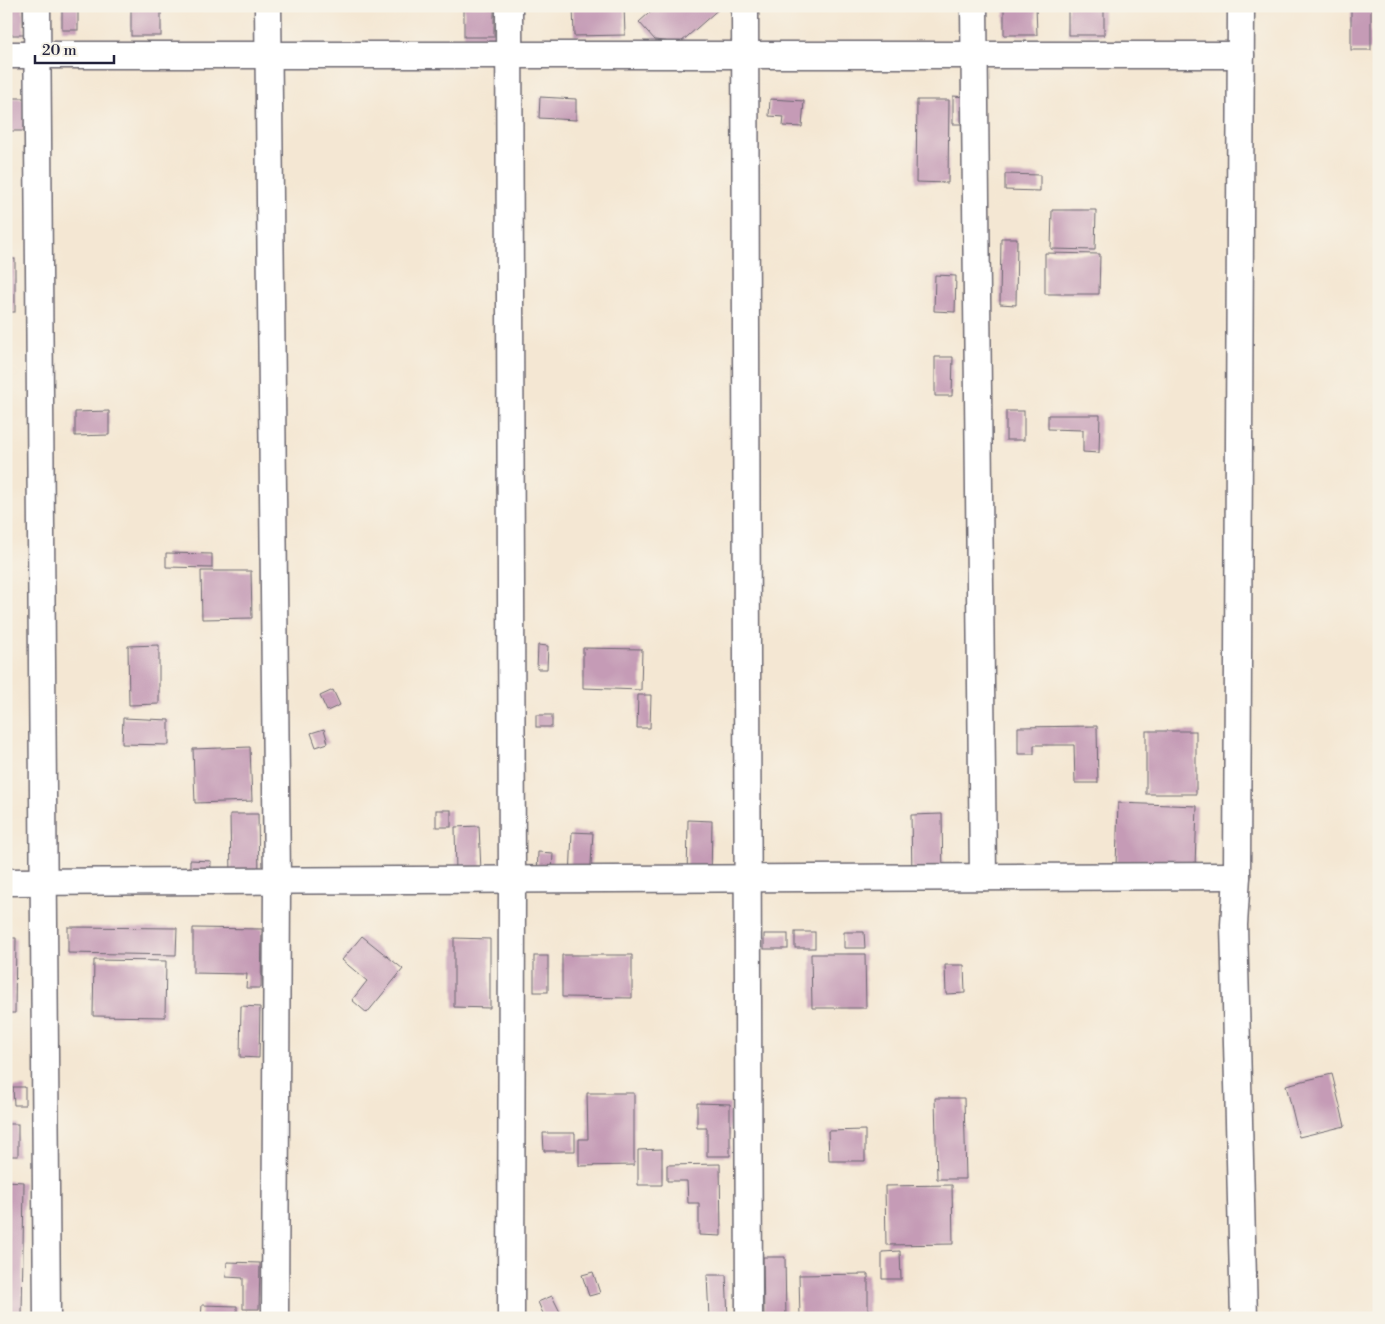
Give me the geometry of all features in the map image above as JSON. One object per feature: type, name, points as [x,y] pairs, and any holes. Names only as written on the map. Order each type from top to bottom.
[{"type":"street","points":[[37,6],[42,882],[47,1318]]},
{"type":"street","points":[[268,6],[277,881],[275,1318]]},
{"type":"street","points":[[509,6],[512,879],[511,1318]]},
{"type":"street","points":[[745,6],[749,1318]]},
{"type":"street","points":[[974,6],[983,877]]},
{"type":"street","points":[[1241,6],[1237,876],[1234,924],[1244,1318]]},
{"type":"street","points":[[6,55],[1241,55]]},
{"type":"street","points":[[6,882],[1237,876]]},
{"type":"building","points":[[6,6],[23,6],[24,35],[6,35]]},
{"type":"building","points":[[62,6],[78,6],[78,30],[62,30]]},
{"type":"building","points":[[131,6],[161,6],[161,36],[131,36]]},
{"type":"building","points":[[464,6],[494,6],[494,37],[464,37]]},
{"type":"building","points":[[573,6],[624,6],[625,35],[574,36]]},
{"type":"building","points":[[657,6],[722,6],[680,43],[655,40],[639,22]]},
{"type":"building","points":[[1004,6],[1036,6],[1037,35],[1004,35]]},
{"type":"building","points":[[1068,6],[1104,6],[1104,35],[1068,35]]},
{"type":"building","points":[[1351,6],[1371,6],[1371,50],[1351,50]]},
{"type":"building","points":[[953,96],[967,97],[967,124],[953,124]]},
{"type":"building","points":[[540,97],[576,99],[576,120],[539,118]]},
{"type":"building","points":[[6,98],[25,98],[24,131],[6,131]]},
{"type":"building","points":[[770,99],[804,101],[802,127],[783,126],[784,117],[769,116]]},
{"type":"building","points":[[917,100],[949,100],[948,183],[916,182]]},
{"type":"building","points":[[1005,174],[1040,175],[1040,191],[1005,190]]},
{"type":"building","points":[[1052,210],[1096,210],[1095,250],[1051,249]]},
{"type":"building","points":[[1001,238],[1017,238],[1016,305],[1000,304]]},
{"type":"building","points":[[1045,253],[1100,254],[1099,294],[1045,294]]},
{"type":"building","points":[[6,259],[15,259],[15,312],[6,312]]},
{"type":"building","points":[[935,275],[956,276],[955,312],[934,311]]},
{"type":"building","points":[[935,357],[953,357],[952,396],[935,396]]},
{"type":"building","points":[[109,411],[109,435],[75,436],[75,412]]},
{"type":"building","points":[[1006,411],[1024,411],[1024,440],[1006,440]]},
{"type":"building","points":[[1048,415],[1100,415],[1099,453],[1083,452],[1083,430],[1048,429]]},
{"type":"building","points":[[166,553],[212,554],[212,568],[166,567]]},
{"type":"building","points":[[201,571],[251,571],[252,618],[202,619]]},
{"type":"building","points":[[159,645],[159,704],[129,705],[128,646]]},
{"type":"building","points":[[538,645],[548,646],[547,669],[537,669]]},
{"type":"building","points":[[583,648],[642,649],[641,690],[583,688]]},
{"type":"building","points":[[333,690],[340,705],[327,711],[320,696]]},
{"type":"building","points":[[638,695],[651,695],[650,728],[637,728]]},
{"type":"building","points":[[536,715],[552,715],[552,727],[536,727]]},
{"type":"building","points":[[123,718],[169,720],[169,745],[122,744]]},
{"type":"building","points":[[1097,726],[1098,783],[1075,783],[1074,745],[1034,745],[1034,754],[1018,754],[1018,727]]},
{"type":"building","points":[[324,729],[328,743],[316,747],[311,733]]},
{"type":"building","points":[[1146,731],[1196,731],[1196,794],[1146,794]]},
{"type":"building","points":[[250,747],[252,801],[195,803],[193,749]]},
{"type":"building","points":[[1118,803],[1197,806],[1195,867],[1116,865]]},
{"type":"building","points":[[436,810],[451,810],[451,827],[436,827]]},
{"type":"building","points":[[230,814],[258,814],[259,877],[231,878]]},
{"type":"building","points":[[942,814],[943,878],[912,878],[911,815]]},
{"type":"building","points":[[688,820],[712,821],[711,882],[687,882]]},
{"type":"building","points":[[479,826],[481,871],[456,872],[455,827]]},
{"type":"building","points":[[572,832],[593,833],[590,879],[570,878]]},
{"type":"building","points":[[538,852],[553,853],[552,877],[537,877]]},
{"type":"building","points":[[190,860],[211,861],[210,882],[190,881]]},
{"type":"building","points":[[68,927],[177,928],[176,955],[68,953]]},
{"type":"building","points":[[193,928],[262,929],[261,988],[246,988],[247,974],[193,973]]},
{"type":"building","points":[[795,932],[815,932],[815,948],[795,948]]},
{"type":"building","points":[[844,932],[864,932],[865,948],[844,948]]},
{"type":"building","points":[[764,934],[788,934],[788,949],[764,949]]},
{"type":"building","points":[[362,936],[403,969],[367,1013],[352,1000],[367,981],[342,960]]},
{"type":"building","points":[[6,938],[16,938],[15,1013],[6,1013]]},
{"type":"building","points":[[454,938],[490,939],[490,1008],[454,1007]]},
{"type":"building","points":[[811,954],[865,954],[866,1008],[812,1008]]},
{"type":"building","points":[[562,955],[632,955],[632,998],[562,997]]},
{"type":"building","points":[[534,956],[548,956],[548,992],[534,992]]},
{"type":"building","points":[[94,960],[166,961],[165,1017],[93,1016]]},
{"type":"building","points":[[945,965],[964,965],[965,993],[946,994]]},
{"type":"building","points":[[241,1006],[260,1007],[259,1058],[240,1057]]},
{"type":"building","points":[[1332,1074],[1345,1126],[1299,1137],[1286,1085]]},
{"type":"building","points":[[13,1087],[25,1087],[25,1105],[14,1105]]},
{"type":"building","points":[[587,1093],[634,1093],[634,1165],[579,1166],[579,1139],[588,1139]]},
{"type":"building","points":[[935,1098],[964,1098],[966,1179],[937,1179]]},
{"type":"building","points":[[697,1103],[730,1104],[730,1156],[707,1156],[707,1128],[697,1128]]},
{"type":"building","points":[[6,1124],[18,1124],[18,1156],[6,1156]]},
{"type":"building","points":[[865,1130],[865,1161],[829,1161],[828,1131]]},
{"type":"building","points":[[543,1133],[575,1133],[575,1151],[544,1151]]},
{"type":"building","points":[[662,1149],[662,1185],[638,1185],[638,1150]]},
{"type":"building","points":[[720,1164],[721,1236],[699,1235],[699,1203],[688,1203],[687,1181],[667,1181],[667,1165]]},
{"type":"building","points":[[6,1181],[24,1182],[22,1316],[7,1316],[8,1207],[6,1207]]},
{"type":"building","points":[[952,1185],[953,1244],[886,1245],[885,1186]]},
{"type":"building","points":[[900,1251],[901,1279],[882,1279],[882,1252]]},
{"type":"building","points":[[763,1257],[785,1257],[786,1318],[764,1318]]},
{"type":"building","points":[[227,1262],[260,1263],[259,1309],[243,1309],[243,1278],[226,1277]]},
{"type":"building","points":[[593,1272],[600,1293],[589,1296],[582,1275]]},
{"type":"building","points":[[868,1274],[868,1318],[800,1318],[799,1275]]},
{"type":"building","points":[[707,1275],[726,1275],[728,1318],[709,1318]]},
{"type":"building","points":[[552,1296],[561,1314],[552,1318],[545,1318],[538,1302]]},
{"type":"building","points":[[202,1305],[237,1306],[237,1318],[201,1318]]}]
